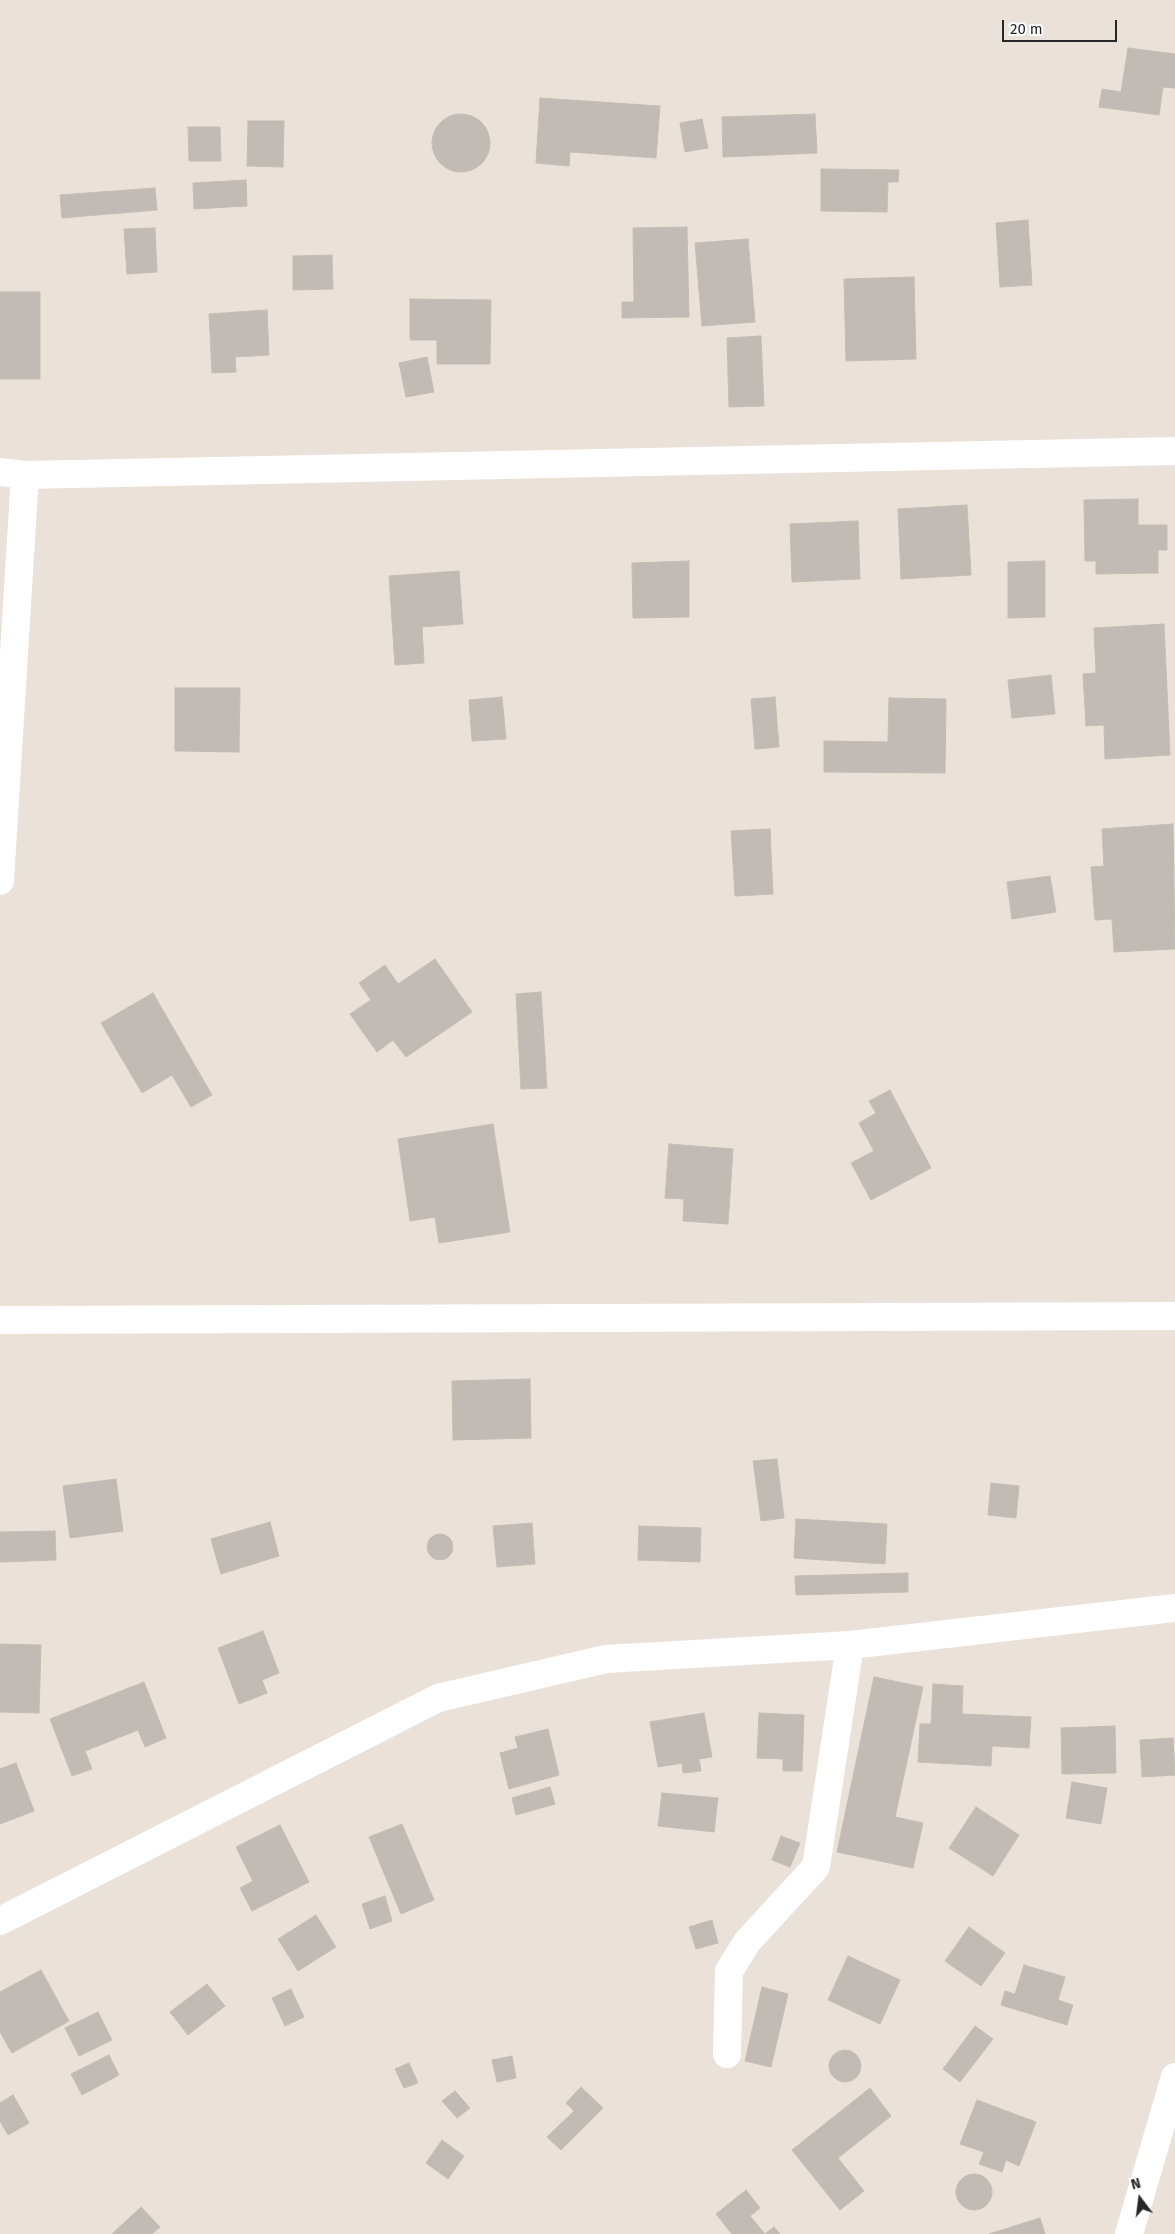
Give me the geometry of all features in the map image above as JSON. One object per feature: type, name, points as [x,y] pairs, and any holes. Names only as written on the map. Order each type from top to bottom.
[{"type":"street","points":[[0,881],[12,474],[1175,451]]},
{"type":"street","points":[[0,1320],[1175,1316]]},
{"type":"street","points":[[0,1921],[438,1698],[606,1659],[850,1645],[1175,1608]]},
{"type":"street","points":[[727,2054],[728,1971],[747,1942],[816,1867],[850,1645]]},
{"type":"street","points":[[1129,2234],[1175,2077]]},
{"type":"building","points":[[1128,48],[1175,54],[1175,88],[1163,87],[1159,115],[1099,107],[1102,89],[1121,92]]},
{"type":"building","points":[[540,98],[660,106],[656,158],[570,152],[569,166],[536,163]]},
{"type":"building","points":[[455,114],[467,114],[482,122],[490,137],[490,149],[482,164],[467,172],[455,172],[440,164],[432,149],[432,137],[440,122]]},
{"type":"building","points":[[815,114],[817,153],[723,157],[722,117]]},
{"type":"building","points":[[702,119],[708,148],[685,152],[680,123]]},
{"type":"building","points":[[248,121],[284,121],[283,167],[247,166]]},
{"type":"building","points":[[188,127],[220,127],[221,161],[189,161]]},
{"type":"building","points":[[821,169],[899,170],[898,182],[888,182],[887,212],[821,211]]},
{"type":"building","points":[[246,180],[247,206],[194,209],[193,183]]},
{"type":"building","points":[[155,188],[157,210],[62,218],[60,195]]},
{"type":"building","points":[[1028,220],[1032,285],[1000,287],[996,223]]},
{"type":"building","points":[[687,227],[689,317],[622,318],[622,302],[634,302],[633,228]]},
{"type":"building","points":[[155,228],[157,272],[127,274],[124,229]]},
{"type":"building","points":[[748,239],[755,322],[702,326],[695,243]]},
{"type":"building","points":[[332,255],[333,289],[293,290],[293,256]]},
{"type":"building","points":[[914,277],[916,359],[846,361],[844,279]]},
{"type":"building","points":[[0,292],[40,292],[40,379],[0,379]]},
{"type":"building","points":[[410,299],[491,300],[490,364],[437,364],[437,340],[410,340]]},
{"type":"building","points":[[267,310],[269,355],[235,357],[236,372],[212,373],[209,314]]},
{"type":"building","points":[[761,336],[764,406],[729,407],[727,338]]},
{"type":"building","points":[[427,357],[434,392],[406,397],[399,363]]},
{"type":"building","points":[[1138,499],[1138,525],[1167,525],[1167,550],[1158,550],[1158,573],[1096,574],[1096,561],[1085,561],[1084,500]]},
{"type":"building","points":[[967,505],[971,575],[901,579],[898,509]]},
{"type":"building","points":[[858,521],[860,579],[792,582],[790,524]]},
{"type":"building","points":[[689,561],[689,617],[633,618],[632,563]]},
{"type":"building","points":[[1045,561],[1045,617],[1008,618],[1008,562]]},
{"type":"building","points":[[459,571],[463,624],[422,627],[424,663],[395,665],[389,576]]},
{"type":"building","points":[[1164,624],[1170,755],[1105,759],[1104,725],[1086,726],[1083,674],[1096,673],[1094,628]]},
{"type":"building","points":[[1051,675],[1055,714],[1012,718],[1008,680]]},
{"type":"building","points":[[175,688],[240,688],[239,752],[175,751]]},
{"type":"building","points":[[502,697],[506,739],[472,741],[469,700]]},
{"type":"building","points":[[775,697],[779,747],[755,749],[751,699]]},
{"type":"building","points":[[889,698],[946,699],[945,773],[824,772],[824,741],[888,742]]},
{"type":"building","points":[[1173,824],[1175,949],[1114,952],[1112,919],[1095,920],[1091,867],[1104,866],[1102,829]]},
{"type":"building","points":[[770,829],[773,894],[735,896],[731,831]]},
{"type":"building","points":[[1050,876],[1056,912],[1012,919],[1007,882]]},
{"type":"building","points":[[435,959],[472,1012],[406,1057],[393,1040],[377,1052],[350,1014],[371,1000],[359,983],[385,965],[398,984]]},
{"type":"building","points":[[541,992],[547,1088],[521,1089],[516,994]]},
{"type":"building","points":[[153,993],[212,1095],[191,1107],[172,1075],[142,1093],[101,1023]]},
{"type":"building","points":[[890,1090],[931,1168],[871,1200],[851,1163],[874,1151],[859,1123],[876,1113],[869,1101]]},
{"type":"building","points":[[493,1124],[510,1232],[439,1243],[435,1217],[410,1221],[398,1139]]},
{"type":"building","points":[[669,1144],[733,1149],[728,1224],[683,1221],[684,1199],[665,1198]]},
{"type":"building","points":[[530,1379],[531,1438],[453,1440],[452,1381]]},
{"type":"building","points":[[777,1459],[784,1518],[761,1521],[753,1461]]},
{"type":"building","points":[[116,1479],[123,1531],[70,1538],[63,1486]]},
{"type":"building","points":[[991,1483],[1019,1486],[1016,1518],[988,1515]]},
{"type":"building","points":[[796,1519],[887,1524],[885,1564],[794,1558]]},
{"type":"building","points":[[270,1522],[279,1556],[221,1574],[211,1539]]},
{"type":"building","points":[[532,1523],[535,1564],[497,1567],[493,1526]]},
{"type":"building","points":[[639,1526],[701,1528],[700,1562],[638,1560]]},
{"type":"building","points":[[55,1531],[56,1560],[0,1562],[0,1532]]},
{"type":"building","points":[[440,1534],[449,1538],[453,1547],[449,1556],[440,1560],[431,1556],[427,1547],[431,1538]]},
{"type":"building","points":[[908,1573],[908,1592],[796,1595],[795,1576]]},
{"type":"building","points":[[263,1631],[279,1673],[262,1680],[267,1693],[239,1704],[218,1648]]},
{"type":"building","points":[[0,1644],[41,1645],[39,1713],[0,1712]]},
{"type":"building","points":[[874,1677],[923,1687],[895,1817],[923,1823],[913,1868],[837,1852]]},
{"type":"building","points":[[144,1682],[166,1738],[145,1747],[138,1730],[85,1751],[92,1769],[72,1776],[50,1719]]},
{"type":"building","points":[[933,1684],[963,1686],[962,1714],[1031,1717],[1029,1748],[992,1746],[991,1766],[918,1762],[920,1724],[931,1724]]},
{"type":"building","points":[[704,1713],[712,1757],[699,1759],[701,1771],[683,1773],[682,1763],[658,1767],[650,1722]]},
{"type":"building","points":[[759,1713],[804,1715],[802,1771],[783,1771],[783,1759],[757,1758]]},
{"type":"building","points":[[1115,1726],[1116,1773],[1062,1774],[1061,1728]]},
{"type":"building","points":[[548,1729],[559,1775],[509,1789],[500,1753],[518,1748],[515,1737]]},
{"type":"building","points":[[1173,1738],[1175,1775],[1142,1777],[1140,1740]]},
{"type":"building","points":[[16,1763],[34,1811],[0,1824],[0,1769]]},
{"type":"building","points":[[1072,1782],[1107,1788],[1101,1824],[1066,1818]]},
{"type":"building","points":[[550,1787],[555,1804],[516,1815],[512,1798]]},
{"type":"building","points":[[662,1793],[718,1798],[714,1832],[658,1826]]},
{"type":"building","points":[[976,1807],[1019,1835],[993,1876],[949,1848]]},
{"type":"building","points":[[402,1824],[434,1900],[401,1914],[369,1837]]},
{"type":"building","points":[[280,1825],[309,1882],[252,1911],[240,1888],[253,1881],[236,1847]]},
{"type":"building","points":[[781,1836],[800,1843],[790,1867],[772,1860]]},
{"type":"building","points":[[385,1896],[392,1921],[370,1929],[362,1904]]},
{"type":"building","points":[[316,1915],[336,1947],[298,1971],[278,1939]]},
{"type":"building","points":[[712,1920],[718,1943],[696,1949],[689,1927]]},
{"type":"building","points":[[969,1927],[1005,1953],[981,1986],[945,1961]]},
{"type":"building","points":[[848,1956],[900,1980],[880,2024],[828,2000]]},
{"type":"building","points":[[1024,1965],[1065,1977],[1058,2000],[1073,2005],[1067,2025],[1001,2005],[1005,1991],[1015,1994]]},
{"type":"building","points":[[41,1970],[69,2021],[12,2053],[0,2032],[0,1992]]},
{"type":"building","points":[[207,1984],[225,2006],[188,2035],[170,2012]]},
{"type":"building","points":[[762,1987],[788,1994],[771,2067],[745,2061]]},
{"type":"building","points":[[291,1989],[304,2017],[285,2026],[272,1998]]},
{"type":"building","points":[[98,2012],[112,2040],[79,2056],[65,2028]]},
{"type":"building","points":[[975,2026],[993,2039],[960,2082],[943,2069]]},
{"type":"building","points":[[845,2050],[857,2054],[861,2066],[857,2078],[845,2082],[833,2078],[829,2066],[833,2054]]},
{"type":"building","points":[[109,2055],[119,2075],[82,2095],[71,2074]]},
{"type":"building","points":[[512,2056],[516,2078],[497,2082],[492,2060]]},
{"type":"building","points":[[409,2063],[418,2083],[404,2088],[395,2069]]},
{"type":"building","points":[[581,2087],[603,2108],[561,2150],[547,2137],[574,2111],[566,2103]]},
{"type":"building","points":[[870,2088],[891,2116],[838,2158],[864,2191],[840,2210],[792,2150]]},
{"type":"building","points":[[455,2091],[470,2108],[457,2118],[442,2101]]},
{"type":"building","points":[[13,2095],[29,2123],[8,2135],[0,2121],[0,2103]]},
{"type":"building","points":[[977,2100],[1036,2122],[1019,2166],[1006,2160],[1002,2172],[979,2164],[984,2152],[960,2144]]},
{"type":"building","points":[[442,2140],[464,2156],[448,2179],[426,2163]]},
{"type":"building","points":[[974,2174],[981,2175],[987,2179],[991,2185],[991,2199],[987,2205],[981,2209],[974,2210],[967,2209],[961,2205],[957,2199],[956,2192],[957,2185],[961,2179],[967,2175]]},
{"type":"building","points":[[746,2190],[760,2208],[750,2216],[765,2234],[732,2234],[716,2214]]},
{"type":"building","points":[[141,2207],[160,2227],[152,2234],[112,2234]]},
{"type":"building","points":[[1040,2218],[1045,2234],[989,2234]]},
{"type":"building","points":[[774,2227],[780,2234],[765,2234]]}]
